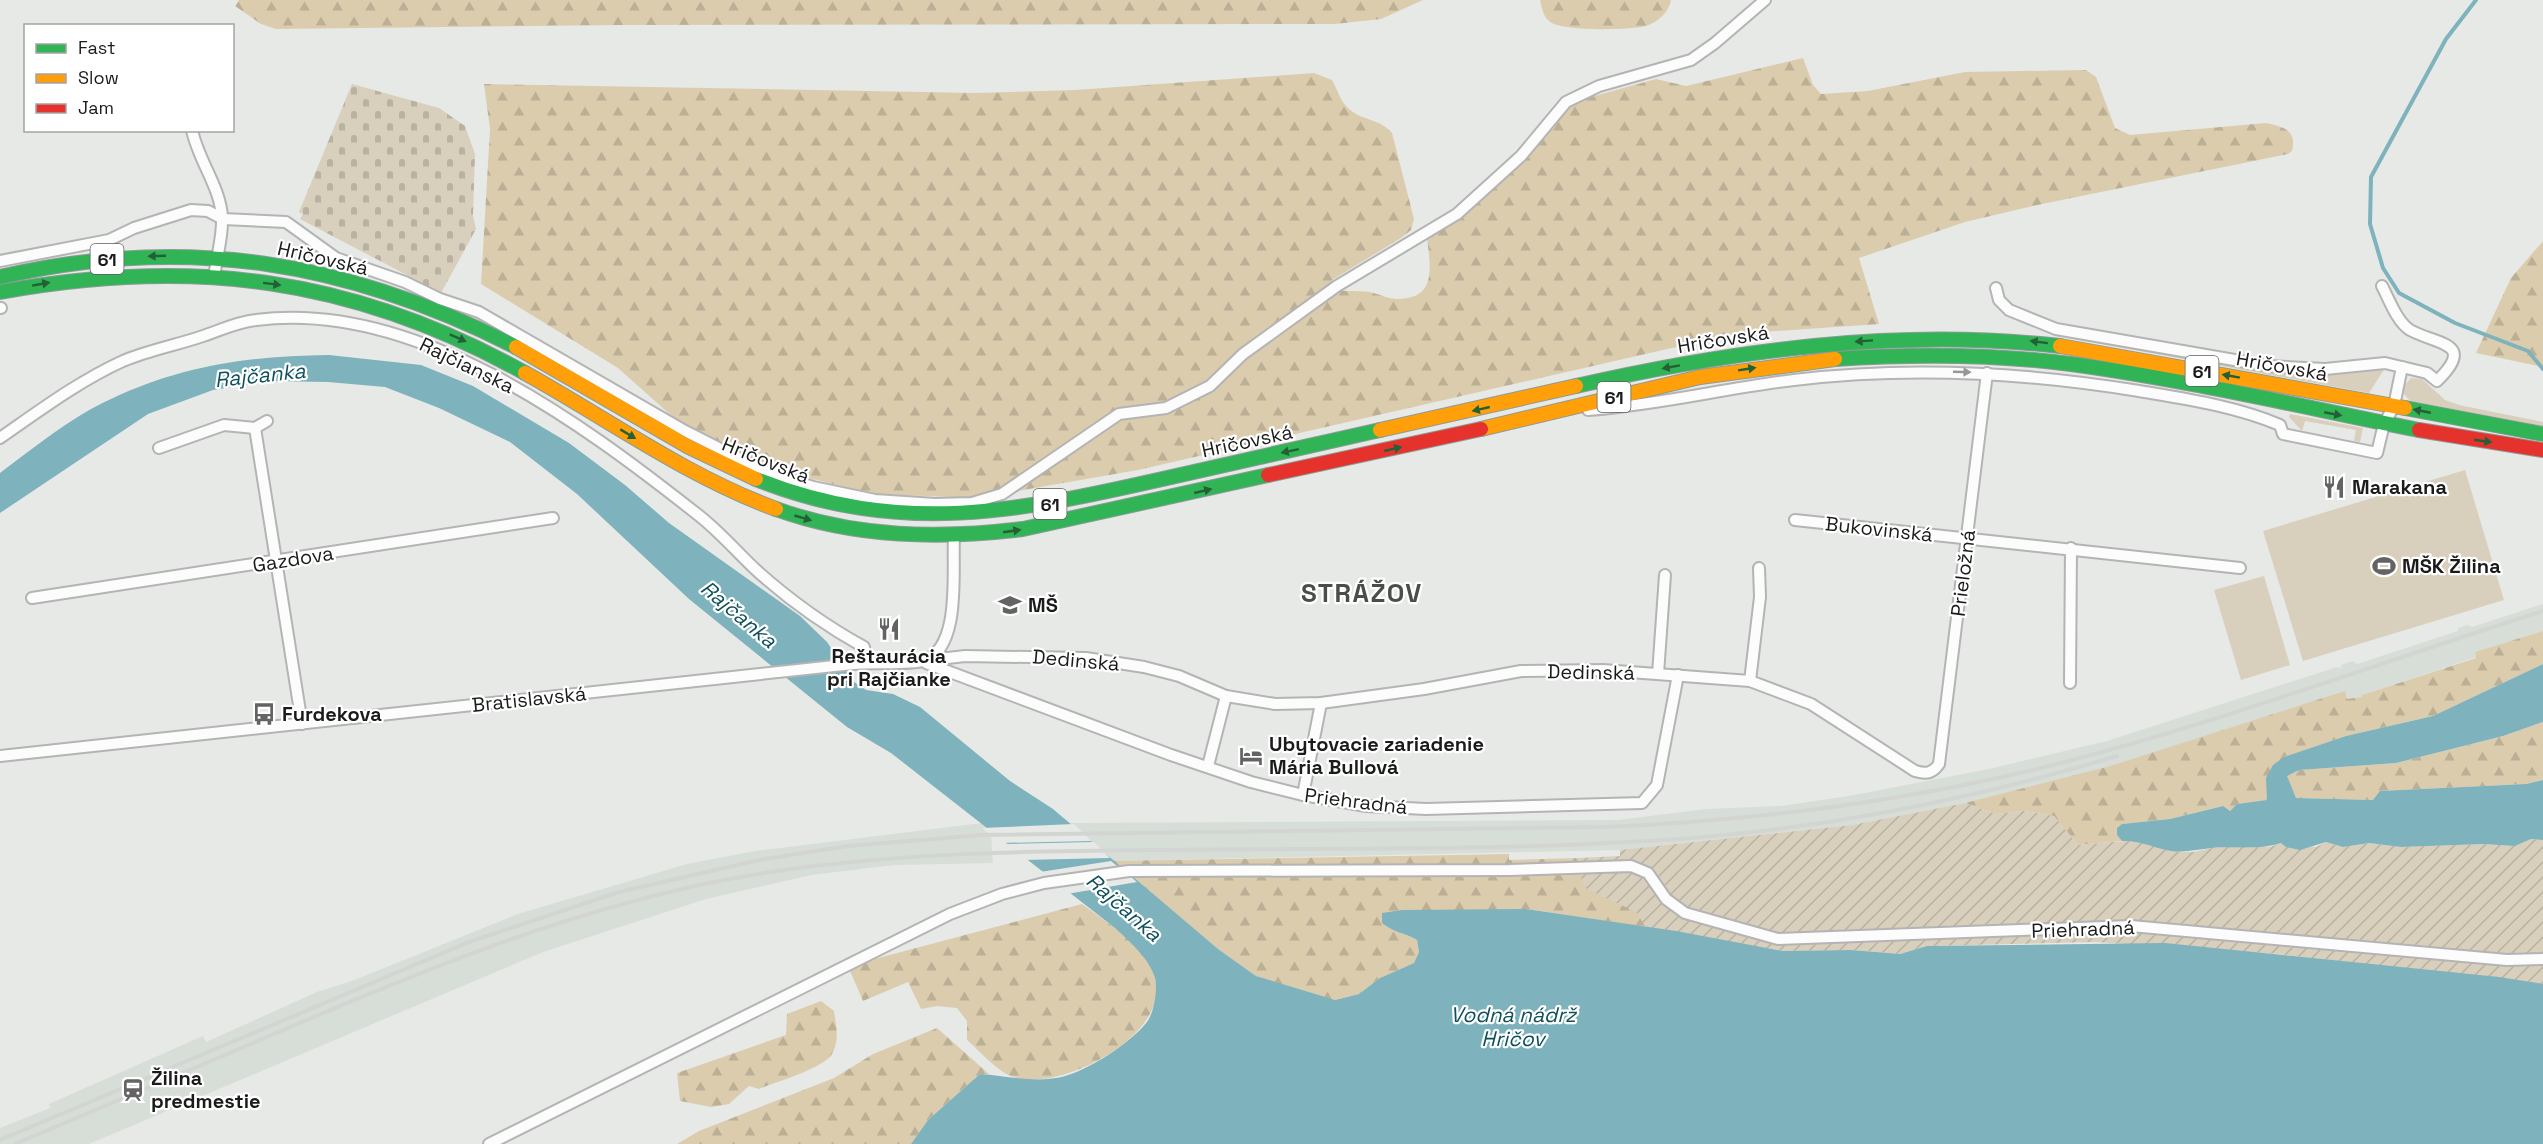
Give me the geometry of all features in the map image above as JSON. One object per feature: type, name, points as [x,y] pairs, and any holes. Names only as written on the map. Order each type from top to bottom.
[{"type":"main road","name":"Hričovská","points":[[0,277],[43,268],[136,256],[216,257],[325,276],[438,312],[507,341],[686,446],[749,478],[830,504],[908,516],[956,516],[1016,510],[1623,375],[1752,353],[1867,341],[1947,338],[2039,342],[2543,434]]},
{"type":"main road","name":"Hričovská","points":[[0,292],[82,278],[214,278],[323,292],[383,309],[440,330],[500,359],[713,483],[775,509],[856,530],[910,536],[954,537],[1012,531],[1700,377],[1755,368],[1858,358],[1923,356],[1998,358],[2070,364],[2146,376],[2384,424],[2543,450]]},
{"type":"street","name":"Hričovská","points":[[0,261],[109,240],[134,228],[190,210],[208,211],[222,219],[286,222],[336,258],[405,282],[440,299],[479,312],[686,431],[764,471],[813,487],[875,500],[935,504],[972,503],[1002,494],[1119,414],[1166,408],[1210,386],[1244,354],[1337,286],[1457,214],[1521,156],[1566,102],[1599,86],[1691,60],[1765,0]]},
{"type":"street","points":[[192,132],[195,145],[219,200],[222,219],[214,278]]},
{"type":"street","points":[[1996,288],[1999,300],[2009,310],[2056,329],[2269,366],[2334,369],[2385,363],[2427,373],[2437,381],[2451,368],[2453,350],[2445,343],[2409,329],[2382,286]]},
{"type":"street","name":"Rajčianska","points":[[0,438],[96,374],[124,361],[232,324],[271,318],[300,318],[385,329],[430,346],[490,375],[550,408],[626,460],[700,516],[758,571],[836,631],[864,647],[867,662]]},
{"type":"street","points":[[2384,424],[2394,406],[2402,367]]},
{"type":"street","name":"Hričovská","points":[[1556,411],[1636,407],[1735,387],[1839,375],[1987,373],[2039,376],[2178,398],[2257,416],[2280,425]]},
{"type":"street","name":"Prieložná","points":[[1934,771],[1939,764],[1987,373]]},
{"type":"street","name":"Hričovská","points":[[2282,404],[2280,425],[2283,434],[2377,453],[2384,424]]},
{"type":"street","points":[[159,448],[224,425],[255,428],[267,421]]},
{"type":"street","points":[[255,428],[302,724]]},
{"type":"street","name":"Gazdova","points":[[32,598],[553,518]]},
{"type":"street","name":"Bukovinská","points":[[1795,520],[2240,568]]},
{"type":"street","points":[[922,661],[941,648],[950,630],[954,537]]},
{"type":"street","points":[[2070,683],[2071,548]]},
{"type":"street","points":[[1750,681],[1760,597],[1759,568]]},
{"type":"street","points":[[1658,674],[1665,575]]},
{"type":"street","name":"Dedinská","points":[[922,661],[965,656],[1086,658],[1144,667],[1179,676],[1226,696],[1275,704],[1321,703],[1430,688],[1521,671],[1603,670],[1750,681],[1787,693],[1820,709],[1915,771],[1925,774],[1934,771]]},
{"type":"street","name":"Bratislavská","points":[[0,756],[867,662],[922,661]]},
{"type":"street","name":"Priehradná","points":[[922,661],[1008,691],[1171,755],[1251,782],[1303,795],[1366,806],[1426,809],[1640,804],[1649,797],[1657,784],[1678,675]]},
{"type":"street","points":[[1208,766],[1226,696]]},
{"type":"street","points":[[1303,795],[1321,703]]},
{"type":"street","name":"Priehradná","points":[[489,1144],[899,938],[1002,894],[1044,883],[1129,871],[1510,870],[1631,866],[1644,870],[1666,899],[1685,913],[1778,939],[2131,926],[2507,960],[2543,959]]},
{"type":"shaded area","points":[[2543,604],[2543,631],[2475,652],[2476,657],[2362,695],[2363,697],[2347,699],[2345,692],[2110,766],[1995,797],[1852,825],[1620,850],[1111,861],[1068,823],[1618,820],[1706,809],[1781,806],[1849,796],[1989,769],[2107,741],[2337,667],[2342,668],[2341,665],[2353,661],[2357,664],[2458,631],[2458,628],[2468,625],[2472,627]]},
{"type":"shaded area","points":[[990,822],[993,863],[894,865],[811,875],[706,899],[543,952],[89,1144],[0,1144],[0,1128],[50,1108],[49,1104],[203,1036],[206,1042],[317,992],[352,981],[518,914],[687,864],[755,851]]},
{"type":"green space","points":[[239,0],[1423,0],[1381,19],[1335,24],[622,25],[276,29],[261,24],[235,6]]},
{"type":"green space","points":[[1540,0],[1671,0],[1662,16],[1646,26],[1596,29],[1555,25],[1545,17]]},
{"type":"green space","points":[[1803,58],[1813,85],[1821,94],[1868,91],[1965,72],[2086,70],[2096,77],[2115,128],[2130,135],[2266,123],[2283,128],[2291,134],[2292,151],[2288,154],[1965,222],[1859,258],[1879,324],[1733,334],[1138,470],[978,498],[872,494],[809,478],[739,476],[618,368],[481,284],[490,129],[484,84],[976,93],[1075,90],[1314,73],[1332,80],[1342,101],[1351,111],[1382,125],[1392,133],[1414,219],[1411,230],[1332,280],[1330,287],[1344,291],[1370,292],[1397,299],[1410,298],[1425,287],[1430,269],[1427,237],[1459,218],[1528,158],[1567,108],[1580,100],[1656,79],[1686,86]]},
{"type":"green space","points":[[352,84],[439,108],[465,126],[475,154],[473,216],[476,229],[441,293],[300,219],[303,214],[299,212]]},
{"type":"green space","points":[[2543,241],[2543,367],[2476,353],[2511,278]]},
{"type":"green space","points":[[2058,331],[2326,373],[2385,368],[2369,393],[2058,336]]},
{"type":"green space","points":[[2411,378],[2422,379],[2445,400],[2459,405],[2543,422],[2543,426],[2410,401],[2404,394],[2403,387]]},
{"type":"green space","points":[[2290,414],[2363,428],[2360,442],[2354,441],[2356,430],[2305,421],[2302,431],[2289,417]]},
{"type":"green space","name":"MŠK Žilina","points":[[2465,470],[2504,600],[2303,661],[2263,531]]},
{"type":"green space","points":[[2264,576],[2290,665],[2241,680],[2214,590]]},
{"type":"green space","points":[[2543,631],[2543,664],[2433,716],[2346,736],[2284,757],[2268,800],[2237,804],[2230,811],[2222,806],[2170,819],[2122,824],[2117,835],[2122,841],[2078,845],[2054,816],[2024,811],[1996,814],[1965,803],[2110,766],[2345,691],[2347,699],[2362,697],[2362,695],[2476,658],[2475,652]]},
{"type":"green space","points":[[2543,722],[2543,780],[2526,784],[2381,791],[2374,800],[2296,798],[2286,776],[2299,770],[2396,763],[2503,736]]},
{"type":"green space","points":[[1965,803],[1996,814],[2024,811],[2054,816],[2078,845],[2137,840],[2171,851],[2193,852],[2250,845],[2270,847],[2281,843],[2316,847],[2326,842],[2343,847],[2369,843],[2401,847],[2483,844],[2515,846],[2531,839],[2543,840],[2543,984],[2278,954],[2096,942],[1927,946],[1900,954],[1851,950],[1783,951],[1646,927],[1636,912],[1587,889],[1582,882],[1579,858],[1620,856],[1620,850],[1852,825]]},
{"type":"green space","points":[[1509,854],[1509,860],[1579,858],[1581,872],[1590,889],[1625,904],[1635,911],[1646,927],[1526,909],[1382,923],[1417,940],[1419,952],[1414,963],[1380,978],[1359,994],[1335,1000],[1256,976],[1215,947],[1111,861]]},
{"type":"green space","points":[[1082,904],[1114,927],[1143,955],[1155,978],[1156,999],[1146,1020],[1130,1039],[1108,1055],[1083,1068],[1057,1076],[1034,1080],[1014,1077],[1001,1071],[967,1040],[967,1021],[957,1008],[937,1006],[921,1009],[908,982],[863,1001],[848,966]]},
{"type":"green space","points":[[821,1001],[834,1011],[837,1038],[832,1054],[820,1064],[759,1089],[749,1086],[729,1104],[711,1107],[680,1101],[677,1073],[786,1035],[787,1014]]},
{"type":"green space","points":[[937,1028],[989,1074],[980,1074],[928,1120],[911,1144],[677,1144],[699,1131],[834,1078],[873,1054]]},
{"type":"water","name":"Vodná nádrž Hričov","points":[[329,355],[421,365],[473,386],[569,443],[625,485],[669,523],[800,616],[827,642],[854,682],[866,690],[893,694],[920,707],[1010,781],[1053,809],[1218,949],[1256,976],[1335,1000],[1359,994],[1380,978],[1414,963],[1419,952],[1417,940],[1382,923],[1382,913],[1402,910],[1526,909],[1676,931],[1783,951],[1851,950],[1900,954],[1927,946],[2165,943],[2499,977],[2543,984],[2543,1144],[911,1144],[928,1120],[980,1074],[1052,1079],[1084,1069],[1120,1047],[1140,1030],[1152,1013],[1156,983],[1152,971],[1138,951],[1115,928],[891,753],[847,727],[689,599],[577,494],[510,442],[439,408],[385,387],[328,382],[269,381],[213,390],[148,414],[0,513],[0,473],[68,423],[96,406],[138,387],[191,370],[244,360]]},
{"type":"water","points":[[2543,664],[2543,722],[2503,736],[2396,763],[2299,770],[2287,776],[2296,798],[2373,800],[2380,791],[2526,784],[2543,780],[2543,840],[2531,839],[2515,846],[2483,844],[2401,847],[2369,843],[2343,847],[2326,842],[2300,850],[2286,847],[2281,843],[2176,851],[2122,841],[2117,835],[2117,828],[2122,824],[2170,819],[2223,806],[2230,811],[2237,804],[2267,800],[2266,778],[2273,765],[2284,757],[2346,736],[2433,716]]},
{"type":"pier","points":[[1074,824],[1091,841],[1000,843],[982,828]]},
{"type":"pier","points":[[1094,842],[1110,858],[1022,860],[1002,844]]},
{"type":"pier","points":[[1111,861],[1137,882],[1067,894],[1040,872]]},
{"type":"waterway","points":[[2476,0],[2446,39],[2371,177],[2370,224],[2383,268],[2399,293],[2455,323],[2528,351],[2543,369]]},
{"type":"railway","points":[[0,1140],[469,942],[619,892],[759,860],[848,846],[982,835],[1605,827],[1713,820],[1820,809],[1980,782],[2098,753],[2226,715],[2543,611]]},
{"type":"railway","points":[[15,1144],[355,1000],[476,952],[600,911],[726,880],[791,869],[880,859],[1014,852],[1523,846],[1708,837],[1826,822],[1943,801],[2117,756]]},
{"type":"traffic: fast","points":[[0,277],[68,264],[135,258],[200,258],[264,264],[327,276],[390,294],[453,318],[516,347]]},
{"type":"traffic: fast","points":[[0,292],[71,281],[139,276],[205,277],[270,283],[334,296],[397,315],[461,341],[525,373]]},
{"type":"traffic: fast","points":[[1576,386],[1636,373],[1756,353],[1877,341],[1999,341],[2060,346]]},
{"type":"traffic: fast","points":[[1835,359],[1953,356],[2012,358],[2071,364],[2202,386],[2419,430]]},
{"type":"traffic: fast","points":[[2405,408],[2543,434]]},
{"type":"traffic: fast","points":[[756,479],[809,497],[861,508],[911,513],[961,513],[1011,508],[1113,490],[1380,430]]},
{"type":"traffic: fast","points":[[776,509],[806,519],[867,531],[929,535],[992,532],[1023,529],[1268,475]]},
{"type":"traffic: slow","points":[[2060,346],[2405,408]]},
{"type":"traffic: slow","points":[[516,347],[689,447],[756,479]]},
{"type":"traffic: slow","points":[[1481,429],[1700,377],[1835,359]]},
{"type":"traffic: slow","points":[[525,373],[679,464],[743,496],[776,509]]},
{"type":"traffic: slow","points":[[1380,430],[1576,386]]},
{"type":"traffic: jam","points":[[1268,475],[1481,429]]},
{"type":"traffic: jam","points":[[2419,430],[2543,450]]},
{"type":"place","name":"Marakana","points":[[2334,487]]},
{"type":"place","name":"MŠK Žilina","points":[[2384,566]]},
{"type":"place","name":"MŠ","points":[[1010,605]]},
{"type":"place","name":"Reštaurácia pri Rajčianke","points":[[889,629]]},
{"type":"place","name":"Furdekova","points":[[264,714]]},
{"type":"place","name":"Ubytovacie zariadenie Mária Bullová","points":[[1251,756]]},
{"type":"place","name":"Žilina predmestie","points":[[133,1090]]},
{"type":"district","name":"STRÁŽOV","points":[[1362,593]]},
{"type":"water label","name":"Rajčanka","points":[[260,375]]},
{"type":"water label","name":"Rajčanka","points":[[739,614]]},
{"type":"water label","name":"Rajčanka","points":[[1124,907]]}]
